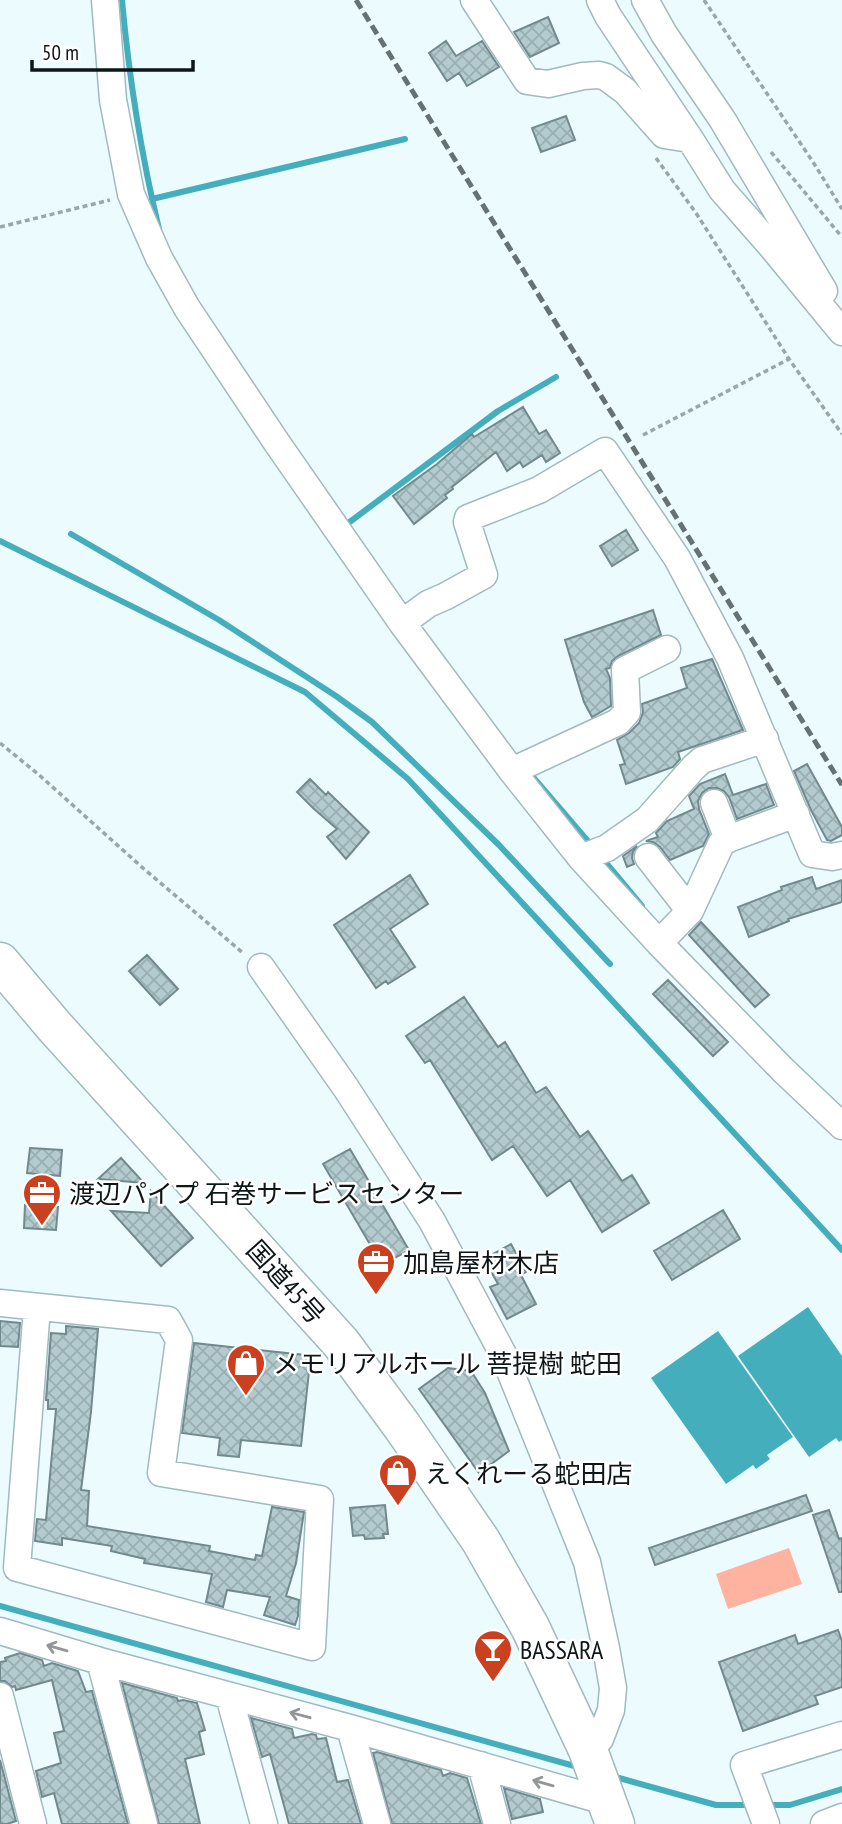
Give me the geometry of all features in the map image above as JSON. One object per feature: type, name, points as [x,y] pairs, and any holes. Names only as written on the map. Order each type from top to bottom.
[{"type":"highway","name":"国道45号","points":[[0,962],[54,1026],[341,1343],[402,1426],[481,1541],[530,1627],[601,1784]]},
{"type":"street","points":[[105,0],[113,100],[131,194],[159,258],[187,308],[277,443],[520,767],[581,858],[659,943],[783,1070],[842,1126]]},
{"type":"street","points":[[474,0],[527,80],[548,83],[583,76],[606,76],[625,91],[664,135],[690,139]]},
{"type":"street","points":[[600,0],[722,190],[841,332]]},
{"type":"street","points":[[645,0],[664,34],[722,119],[821,284],[841,332]]},
{"type":"street","points":[[409,618],[428,604],[484,575],[468,518],[539,490],[605,451],[677,558],[730,658],[812,854],[832,857],[842,855]]},
{"type":"street","points":[[520,767],[618,722],[627,712],[625,670],[667,649]]},
{"type":"street","points":[[581,858],[607,848],[654,813],[702,760],[765,739]]},
{"type":"street","points":[[714,803],[728,838]]},
{"type":"street","points":[[659,943],[690,911],[722,844],[728,838],[796,814]]},
{"type":"street","points":[[648,857],[690,911]]},
{"type":"street","points":[[0,1632],[481,1765],[601,1784],[600,1739],[611,1710],[613,1688],[587,1562],[504,1356],[432,1221],[346,1088],[261,967]]},
{"type":"street","points":[[0,1303],[168,1320],[179,1340],[161,1473],[320,1499],[312,1647],[17,1568],[37,1307]]},
{"type":"street","points":[[100,1661],[144,1824]]},
{"type":"street","points":[[0,1696],[33,1824]]},
{"type":"street","points":[[229,1696],[264,1824]]},
{"type":"street","points":[[350,1728],[377,1824]]},
{"type":"street","points":[[766,1824],[744,1765],[842,1735]]},
{"type":"street","points":[[481,1765],[497,1824]]},
{"type":"street","points":[[824,1824],[842,1817]]},
{"type":"path","points":[[704,0],[842,209]]},
{"type":"path","points":[[656,158],[696,213],[789,359],[842,434]]},
{"type":"path","points":[[0,227],[131,194]]},
{"type":"path","points":[[643,435],[789,359]]},
{"type":"path","points":[[0,744],[261,967]]},
{"type":"shaded area","points":[[789,1548],[802,1584],[728,1609],[716,1574]]},
{"type":"water","points":[[808,1307],[842,1356],[842,1440],[839,1442],[836,1438],[809,1457],[738,1356]]},
{"type":"water","points":[[718,1331],[793,1437],[767,1455],[770,1459],[756,1469],[753,1465],[726,1484],[651,1378]]},
{"type":"building","points":[[548,17],[559,43],[530,57],[514,32]]},
{"type":"building","points":[[446,41],[456,56],[482,41],[499,67],[467,86],[459,73],[447,81],[429,53]]},
{"type":"building","points":[[566,116],[575,140],[541,152],[532,128]]},
{"type":"building","points":[[523,407],[539,434],[546,430],[560,453],[546,462],[542,455],[523,467],[520,462],[507,471],[496,452],[452,487],[445,495],[447,498],[414,524],[393,496],[472,434],[474,437]]},
{"type":"building","points":[[626,530],[638,550],[612,566],[600,546]]},
{"type":"building","points":[[653,610],[661,635],[612,661],[610,668],[606,669],[610,678],[611,706],[592,717],[584,702],[565,640]]},
{"type":"building","points":[[712,659],[743,730],[678,752],[680,759],[673,767],[626,784],[620,765],[625,764],[617,740],[639,723],[643,712],[642,704],[687,688],[681,668]]},
{"type":"building","points":[[807,764],[842,827],[842,835],[831,841],[827,840],[811,810],[794,771]]},
{"type":"building","points":[[725,774],[733,795],[766,784],[774,805],[737,819],[724,791],[709,788],[702,793],[698,801],[709,834],[703,846],[670,860],[660,847],[646,841],[658,837],[656,833],[667,821],[694,809],[689,796],[700,784]]},
{"type":"building","points":[[310,779],[326,795],[328,792],[369,832],[346,859],[327,837],[337,829],[297,792]]},
{"type":"building","points":[[637,846],[632,858],[634,864],[627,867],[623,856]]},
{"type":"building","points":[[410,875],[428,904],[390,929],[415,967],[388,984],[386,981],[376,988],[334,925]]},
{"type":"building","points":[[812,877],[816,889],[842,880],[842,902],[788,919],[789,921],[749,937],[738,907],[782,890],[781,887]]},
{"type":"building","points":[[701,922],[769,995],[755,1007],[689,935]]},
{"type":"building","points":[[147,955],[178,989],[160,1005],[129,971]]},
{"type":"building","points":[[668,980],[728,1042],[713,1056],[653,994]]},
{"type":"building","points":[[464,997],[498,1047],[505,1042],[536,1093],[546,1087],[580,1137],[588,1131],[622,1181],[632,1175],[649,1203],[602,1232],[570,1180],[547,1196],[513,1146],[492,1160],[430,1060],[425,1063],[406,1036]]},
{"type":"building","points":[[30,1148],[62,1150],[60,1176],[27,1173]]},
{"type":"building","points":[[350,1149],[409,1250],[382,1265],[323,1164]]},
{"type":"building","points":[[121,1158],[144,1183],[98,1179]]},
{"type":"building","points":[[151,1191],[193,1238],[161,1266],[111,1211],[149,1213]]},
{"type":"building","points":[[25,1205],[58,1207],[56,1230],[24,1228]]},
{"type":"building","points":[[723,1210],[740,1239],[672,1280],[654,1251]]},
{"type":"building","points":[[511,1244],[526,1272],[521,1275],[536,1304],[507,1319],[490,1287],[498,1284],[484,1259]]},
{"type":"building","points":[[0,1321],[20,1323],[18,1347],[0,1346]]},
{"type":"building","points":[[66,1326],[98,1329],[81,1490],[89,1491],[87,1526],[210,1546],[209,1551],[255,1560],[256,1555],[262,1556],[272,1507],[304,1512],[296,1563],[286,1596],[299,1600],[295,1625],[264,1615],[270,1597],[227,1590],[223,1607],[206,1602],[212,1574],[144,1563],[145,1559],[111,1551],[112,1546],[62,1538],[62,1545],[35,1541],[37,1519],[46,1520],[56,1409],[48,1409],[46,1400],[51,1333],[66,1334]]},
{"type":"building","name":"メモリアルホール 菩提樹 蛇田","points":[[194,1343],[305,1355],[310,1362],[301,1446],[241,1440],[239,1457],[218,1455],[220,1438],[182,1433]]},
{"type":"building","points":[[448,1368],[471,1371],[485,1393],[509,1451],[479,1473],[419,1389]]},
{"type":"building","points":[[806,1495],[812,1511],[655,1565],[649,1548]]},
{"type":"building","points":[[385,1505],[388,1534],[383,1534],[384,1538],[365,1539],[364,1535],[353,1536],[350,1508]]},
{"type":"building","points":[[829,1510],[839,1539],[842,1538],[842,1592],[839,1592],[813,1515]]},
{"type":"building","points":[[838,1630],[842,1641],[842,1687],[815,1696],[818,1704],[743,1731],[719,1662],[795,1635],[798,1644]]},
{"type":"building","points":[[20,1653],[42,1660],[44,1666],[52,1663],[78,1671],[86,1692],[92,1691],[128,1824],[62,1824],[54,1793],[42,1797],[36,1771],[61,1763],[54,1733],[64,1731],[52,1680],[16,1690],[15,1686],[0,1681],[0,1662]]},
{"type":"building","points":[[122,1683],[177,1698],[178,1701],[197,1703],[205,1730],[199,1732],[204,1754],[185,1759],[200,1824],[159,1824]]},
{"type":"building","points":[[251,1718],[292,1729],[294,1738],[312,1734],[316,1735],[317,1739],[326,1738],[337,1782],[348,1780],[361,1824],[289,1824],[270,1754],[262,1757]]},
{"type":"building","points":[[373,1753],[441,1770],[443,1776],[450,1773],[467,1778],[481,1824],[392,1824]]},
{"type":"building","points":[[0,1760],[16,1821],[7,1824],[0,1824]]},
{"type":"building","points":[[504,1788],[540,1799],[543,1812],[512,1819]]},
{"type":"waterway","points":[[122,0],[136,115],[159,229]]},
{"type":"waterway","points":[[152,199],[405,139]]},
{"type":"waterway","points":[[347,524],[498,411],[556,377]]},
{"type":"waterway","points":[[71,534],[219,620],[372,722],[499,845],[610,964]]},
{"type":"waterway","points":[[0,541],[305,692],[408,779],[842,1250]]},
{"type":"waterway","points":[[527,770],[593,847]]},
{"type":"waterway","points":[[602,858],[642,906]]},
{"type":"waterway","points":[[0,1606],[578,1767]]},
{"type":"waterway","points":[[612,1776],[716,1805],[751,1805]]},
{"type":"waterway","points":[[766,1805],[790,1805],[842,1789]]},
{"type":"railway","points":[[356,0],[842,785]]},
{"type":"place","name":"渡辺パイプ 石巻サービスセンター","points":[[42,1227]]},
{"type":"place","name":"加島屋材木店","points":[[376,1296]]},
{"type":"place","name":"メモリアルホール 菩提樹 蛇田","points":[[246,1397]]},
{"type":"place","name":"えくれーる蛇田店","points":[[398,1507]]},
{"type":"place","name":"BASSARA","points":[[493,1683]]}]
